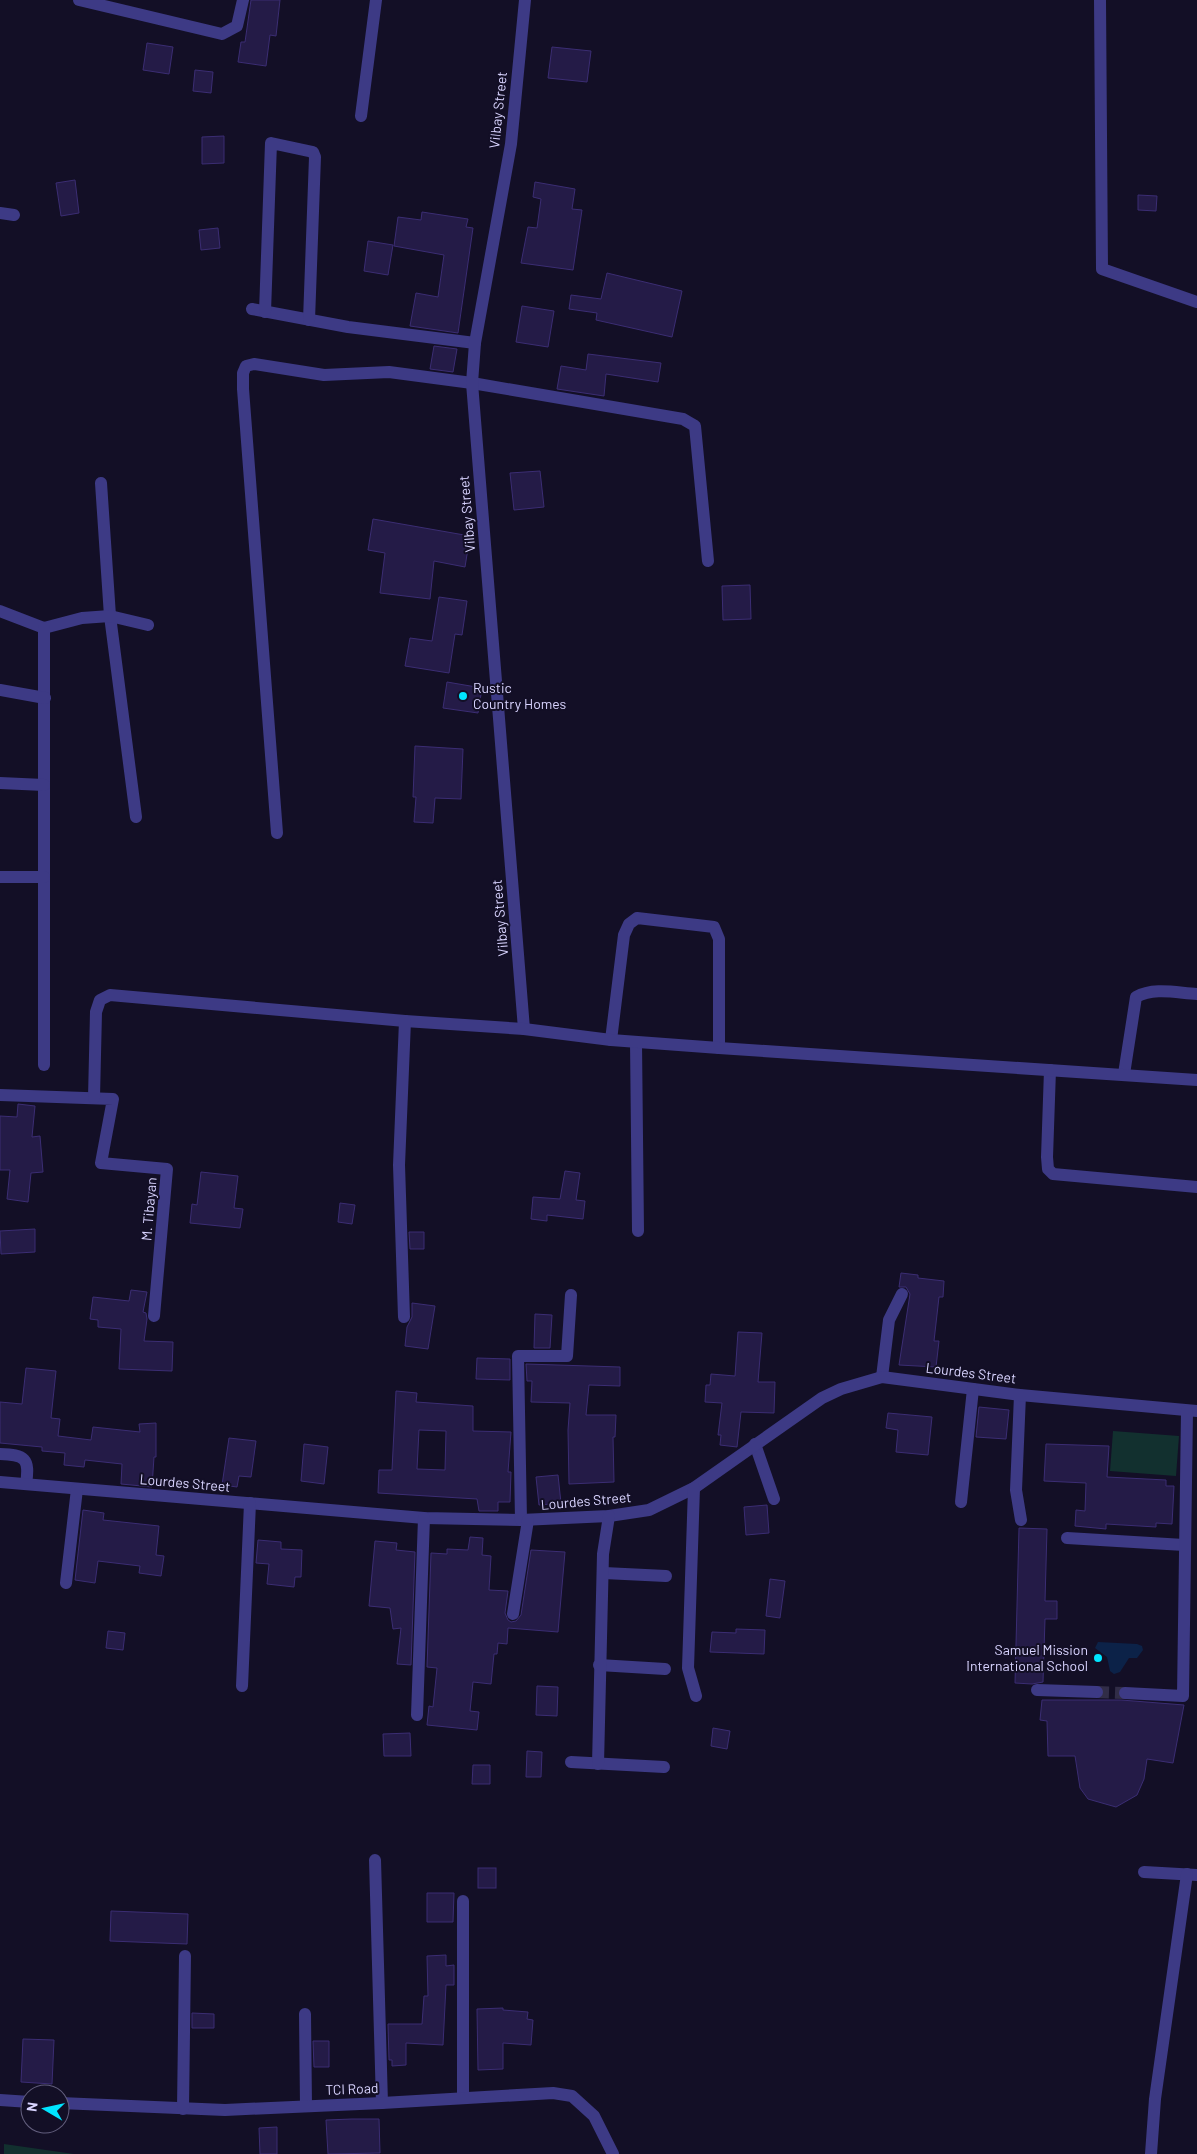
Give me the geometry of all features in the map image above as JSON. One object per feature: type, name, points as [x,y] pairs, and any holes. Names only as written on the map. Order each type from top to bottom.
[{"type":"street","points":[[79,0],[222,34],[237,26],[242,0]]},
{"type":"street","points":[[361,116],[376,0]]},
{"type":"street","name":"Vilbay Street","points":[[524,1029],[472,384],[475,343],[511,144],[525,0]]},
{"type":"street","points":[[1100,0],[1102,269],[1197,302]]},
{"type":"street","points":[[265,312],[271,143],[306,149],[313,152],[315,157],[309,320]]},
{"type":"street","points":[[0,213],[14,215]]},
{"type":"street","points":[[252,309],[348,328],[475,343]]},
{"type":"street","points":[[277,833],[245,408],[243,373],[246,366],[254,364],[324,375],[389,372],[683,419],[695,426],[708,561]]},
{"type":"street","points":[[101,483],[110,616],[136,817]]},
{"type":"street","points":[[0,611],[44,628],[82,618],[110,616],[148,625]]},
{"type":"street","points":[[44,628],[44,1065]]},
{"type":"street","points":[[0,690],[45,698]]},
{"type":"street","points":[[0,783],[44,785]]},
{"type":"street","points":[[0,877],[44,877]]},
{"type":"street","points":[[611,1040],[624,936],[629,924],[637,918],[714,927],[719,939],[719,1048]]},
{"type":"street","points":[[1124,1074],[1136,997],[1145,992],[1197,994]]},
{"type":"street","points":[[94,1098],[96,1012],[100,1000],[110,995],[406,1021],[524,1029],[636,1042],[1197,1080]]},
{"type":"street","points":[[404,1317],[399,1165],[406,1021]]},
{"type":"street","points":[[636,1042],[638,1231]]},
{"type":"street","points":[[1050,1070],[1047,1157],[1048,1169],[1053,1174],[1197,1187]]},
{"type":"street","name":"M. Tibayan","points":[[0,1095],[113,1099],[101,1163],[167,1169],[154,1316]]},
{"type":"street","points":[[882,1377],[889,1320],[902,1294]]},
{"type":"street","points":[[513,1614],[524,1520],[518,1356],[567,1356],[571,1295]]},
{"type":"street","name":"Lourdes Street","points":[[0,1482],[424,1518],[524,1520],[609,1516],[649,1510],[694,1488],[822,1398],[841,1389],[882,1377],[1020,1395],[1192,1411]]},
{"type":"street","points":[[961,1502],[973,1389]]},
{"type":"street","points":[[1020,1395],[1016,1490],[1021,1520]]},
{"type":"street","points":[[1125,1693],[1183,1696],[1184,1545],[1192,1411]]},
{"type":"street","points":[[755,1444],[774,1499]]},
{"type":"street","points":[[0,1454],[19,1455],[25,1460],[28,1469],[26,1484]]},
{"type":"street","points":[[694,1488],[688,1668],[696,1696]]},
{"type":"street","points":[[66,1583],[77,1489]]},
{"type":"street","points":[[242,1686],[250,1503]]},
{"type":"street","points":[[598,1764],[603,1554],[609,1516]]},
{"type":"street","points":[[417,1715],[424,1518]]},
{"type":"street","points":[[1067,1538],[1184,1545]]},
{"type":"street","points":[[604,1573],[666,1576]]},
{"type":"street","points":[[599,1665],[665,1669]]},
{"type":"street","points":[[1038,1690],[1097,1692]]},
{"type":"street","points":[[570,1762],[664,1767]]},
{"type":"street","points":[[375,1860],[382,2103]]},
{"type":"street","points":[[1144,1872],[1192,1874],[1155,2099],[1151,2154]]},
{"type":"street","points":[[463,1901],[463,2098]]},
{"type":"street","points":[[183,2109],[185,1956]]},
{"type":"street","points":[[305,2014],[306,2106]]},
{"type":"street","name":"TCI Road","points":[[70,2103],[183,2109],[382,2103],[553,2093],[572,2096],[594,2116],[613,2154]]},
{"type":"street","points":[[0,2100],[20,2101]]},
{"type":"green space","points":[[1113,1431],[1179,1436],[1176,1476],[1110,1471]]},
{"type":"green space","points":[[4,2144],[74,2154],[4,2154]]},
{"type":"water","points":[[1098,1642],[1137,1644],[1142,1646],[1143,1650],[1137,1658],[1129,1658],[1120,1672],[1114,1674],[1110,1671],[1107,1657],[1095,1648]]},
{"type":"building","points":[[251,0],[280,0],[276,36],[270,35],[266,66],[238,62],[241,42],[245,42]]},
{"type":"building","points":[[147,43],[173,47],[169,74],[143,70]]},
{"type":"building","points":[[552,47],[591,51],[587,82],[548,78]]},
{"type":"building","points":[[195,70],[213,72],[211,93],[193,91]]},
{"type":"building","points":[[224,136],[224,163],[202,164],[202,137]]},
{"type":"building","points":[[75,180],[79,213],[61,216],[56,183]]},
{"type":"building","points":[[535,182],[575,189],[572,209],[582,210],[573,270],[521,263],[528,227],[537,228],[541,199],[533,197]]},
{"type":"building","points":[[1138,195],[1157,196],[1156,211],[1138,210]]},
{"type":"building","points":[[422,212],[468,219],[466,227],[473,228],[458,333],[410,326],[416,293],[438,297],[444,255],[394,246],[398,217],[421,220]]},
{"type":"building","points":[[218,228],[220,248],[201,250],[199,230]]},
{"type":"building","points":[[368,241],[393,245],[388,275],[364,271]]},
{"type":"building","points":[[607,273],[682,291],[672,337],[596,320],[597,313],[569,309],[571,295],[601,299]]},
{"type":"building","points":[[522,306],[554,311],[548,347],[516,342]]},
{"type":"building","points":[[434,346],[457,349],[453,372],[430,369]]},
{"type":"building","points":[[588,354],[661,363],[658,382],[606,374],[604,396],[557,389],[561,366],[586,370]]},
{"type":"building","points":[[540,471],[544,507],[514,510],[510,473]]},
{"type":"building","points":[[373,519],[470,536],[465,567],[434,561],[430,599],[380,593],[385,553],[368,550]]},
{"type":"building","points":[[750,585],[751,619],[723,620],[722,586]]},
{"type":"building","points":[[439,597],[467,601],[462,635],[455,634],[449,673],[405,666],[410,638],[432,641]]},
{"type":"building","points":[[447,682],[482,688],[478,713],[443,708]]},
{"type":"building","points":[[415,746],[463,749],[461,799],[435,798],[433,823],[414,822],[416,797],[413,797]]},
{"type":"building","points":[[18,1104],[35,1106],[32,1137],[40,1136],[43,1172],[31,1173],[28,1202],[7,1199],[10,1170],[0,1170],[0,1116],[17,1117]]},
{"type":"building","points":[[565,1171],[580,1173],[576,1200],[585,1201],[583,1219],[547,1215],[547,1221],[531,1219],[533,1197],[560,1199]]},
{"type":"building","points":[[201,1172],[238,1176],[234,1208],[243,1209],[240,1228],[190,1223],[192,1204],[197,1205]]},
{"type":"building","points":[[340,1203],[355,1205],[352,1224],[338,1222]]},
{"type":"building","points":[[35,1229],[35,1252],[1,1254],[0,1231]]},
{"type":"building","points":[[409,1232],[424,1232],[424,1249],[410,1249]]},
{"type":"building","points":[[901,1273],[918,1275],[918,1278],[944,1281],[943,1297],[939,1297],[934,1341],[939,1341],[936,1367],[899,1365],[910,1294],[906,1287],[899,1287]]},
{"type":"building","points":[[131,1290],[147,1292],[143,1312],[146,1313],[147,1319],[144,1341],[173,1342],[172,1371],[119,1369],[121,1329],[98,1327],[98,1320],[90,1319],[93,1297],[129,1301]]},
{"type":"building","points":[[412,1303],[435,1306],[428,1349],[405,1346],[407,1327],[412,1317]]},
{"type":"building","points":[[535,1314],[552,1315],[550,1348],[534,1348]]},
{"type":"building","points":[[738,1332],[762,1333],[758,1382],[775,1382],[774,1413],[741,1412],[737,1447],[720,1445],[721,1435],[718,1435],[722,1403],[705,1402],[706,1385],[710,1385],[711,1374],[735,1376]]},
{"type":"building","points":[[477,1358],[510,1359],[510,1380],[476,1379]]},
{"type":"building","points":[[526,1364],[620,1367],[620,1386],[589,1385],[586,1415],[616,1415],[615,1437],[613,1437],[614,1482],[569,1484],[568,1430],[570,1403],[531,1402],[532,1381],[527,1381]]},
{"type":"building","points":[[26,1368],[56,1371],[51,1418],[60,1419],[58,1436],[91,1440],[93,1427],[140,1432],[139,1424],[156,1423],[156,1457],[154,1457],[152,1487],[121,1484],[122,1464],[85,1460],[84,1467],[64,1465],[65,1453],[42,1451],[42,1447],[0,1443],[0,1402],[22,1404]]},
{"type":"building","points":[[396,1391],[417,1393],[416,1402],[473,1406],[473,1431],[511,1432],[508,1472],[511,1472],[510,1502],[498,1502],[498,1511],[479,1511],[477,1499],[378,1493],[379,1470],[392,1470]],"holes":[[[419,1430],[446,1431],[445,1470],[417,1469]]]},
{"type":"building","points":[[979,1407],[1009,1410],[1006,1439],[976,1437]]},
{"type":"building","points":[[888,1413],[932,1417],[928,1455],[896,1452],[898,1430],[886,1428]]},
{"type":"building","points":[[229,1438],[256,1441],[251,1477],[239,1476],[237,1487],[222,1485]]},
{"type":"building","points":[[304,1444],[328,1447],[324,1484],[301,1481]]},
{"type":"building","points":[[1046,1444],[1109,1446],[1107,1477],[1166,1480],[1166,1486],[1174,1486],[1172,1524],[1156,1523],[1156,1527],[1106,1524],[1106,1529],[1075,1526],[1076,1510],[1085,1511],[1086,1483],[1044,1481]]},
{"type":"building","points":[[558,1475],[561,1503],[539,1505],[536,1477]]},
{"type":"building","points":[[767,1505],[769,1533],[746,1535],[744,1507]]},
{"type":"building","points":[[83,1510],[104,1513],[103,1520],[159,1526],[156,1555],[164,1556],[161,1576],[139,1573],[140,1566],[98,1561],[95,1583],[75,1580]]},
{"type":"building","points":[[1019,1528],[1047,1529],[1045,1601],[1057,1601],[1057,1619],[1045,1619],[1043,1682],[1032,1684],[1015,1683]]},
{"type":"building","points":[[470,1537],[483,1538],[482,1555],[491,1556],[489,1590],[508,1591],[505,1613],[511,1622],[516,1621],[521,1615],[531,1550],[565,1552],[558,1632],[508,1628],[507,1644],[498,1643],[497,1654],[494,1654],[491,1684],[473,1682],[470,1711],[479,1712],[477,1730],[427,1725],[429,1706],[433,1707],[437,1668],[427,1667],[431,1553],[447,1554],[447,1549],[468,1550]]},
{"type":"building","points":[[258,1540],[281,1542],[281,1549],[302,1550],[301,1577],[295,1577],[294,1587],[267,1584],[269,1564],[256,1563]]},
{"type":"building","points":[[375,1541],[397,1543],[396,1550],[415,1552],[411,1665],[397,1664],[401,1628],[393,1629],[390,1608],[369,1606]]},
{"type":"building","points":[[770,1579],[785,1581],[780,1618],[766,1616]]},
{"type":"building","points":[[736,1629],[765,1630],[764,1654],[710,1652],[712,1632],[736,1633]]},
{"type":"building","points":[[108,1631],[125,1633],[123,1650],[106,1648]]},
{"type":"building","points":[[537,1686],[558,1687],[557,1716],[536,1715]]},
{"type":"building","points":[[1042,1700],[1121,1700],[1184,1705],[1173,1763],[1147,1759],[1144,1779],[1137,1795],[1116,1807],[1088,1799],[1080,1788],[1075,1756],[1048,1756],[1047,1721],[1040,1720]]},
{"type":"building","points":[[713,1728],[730,1731],[727,1749],[711,1746]]},
{"type":"building","points":[[410,1733],[411,1756],[384,1756],[383,1734]]},
{"type":"building","points":[[527,1751],[542,1752],[541,1777],[526,1777]]},
{"type":"building","points":[[473,1765],[490,1765],[490,1784],[472,1784]]},
{"type":"building","points":[[478,1868],[496,1868],[496,1888],[478,1888]]},
{"type":"building","points":[[427,1893],[454,1893],[453,1922],[427,1922]]},
{"type":"building","points":[[111,1911],[188,1914],[187,1944],[110,1941]]},
{"type":"building","points":[[446,1955],[446,1966],[454,1965],[454,1985],[446,1985],[443,2045],[406,2043],[406,2065],[392,2066],[392,2060],[389,2060],[388,2024],[422,2024],[424,1996],[428,1996],[427,1956]]},
{"type":"building","points":[[503,2008],[503,2010],[528,2012],[527,2019],[533,2020],[531,2045],[503,2043],[503,2069],[478,2070],[477,2009]]},
{"type":"building","points":[[192,2013],[214,2014],[214,2028],[192,2028]]},
{"type":"building","points":[[23,2039],[54,2040],[52,2084],[21,2082]]},
{"type":"building","points":[[313,2041],[329,2041],[329,2067],[314,2067]]},
{"type":"building","points":[[379,2119],[380,2153],[328,2154],[326,2120]]},
{"type":"building","points":[[277,2127],[277,2154],[260,2154],[259,2128]]},
{"type":"tunnel","points":[[1097,1692],[1125,1693]]},
{"type":"place","name":"Rustic Country Homes","points":[[463,696]]},
{"type":"place","name":"Samuel Mission International School","points":[[1098,1658]]}]
